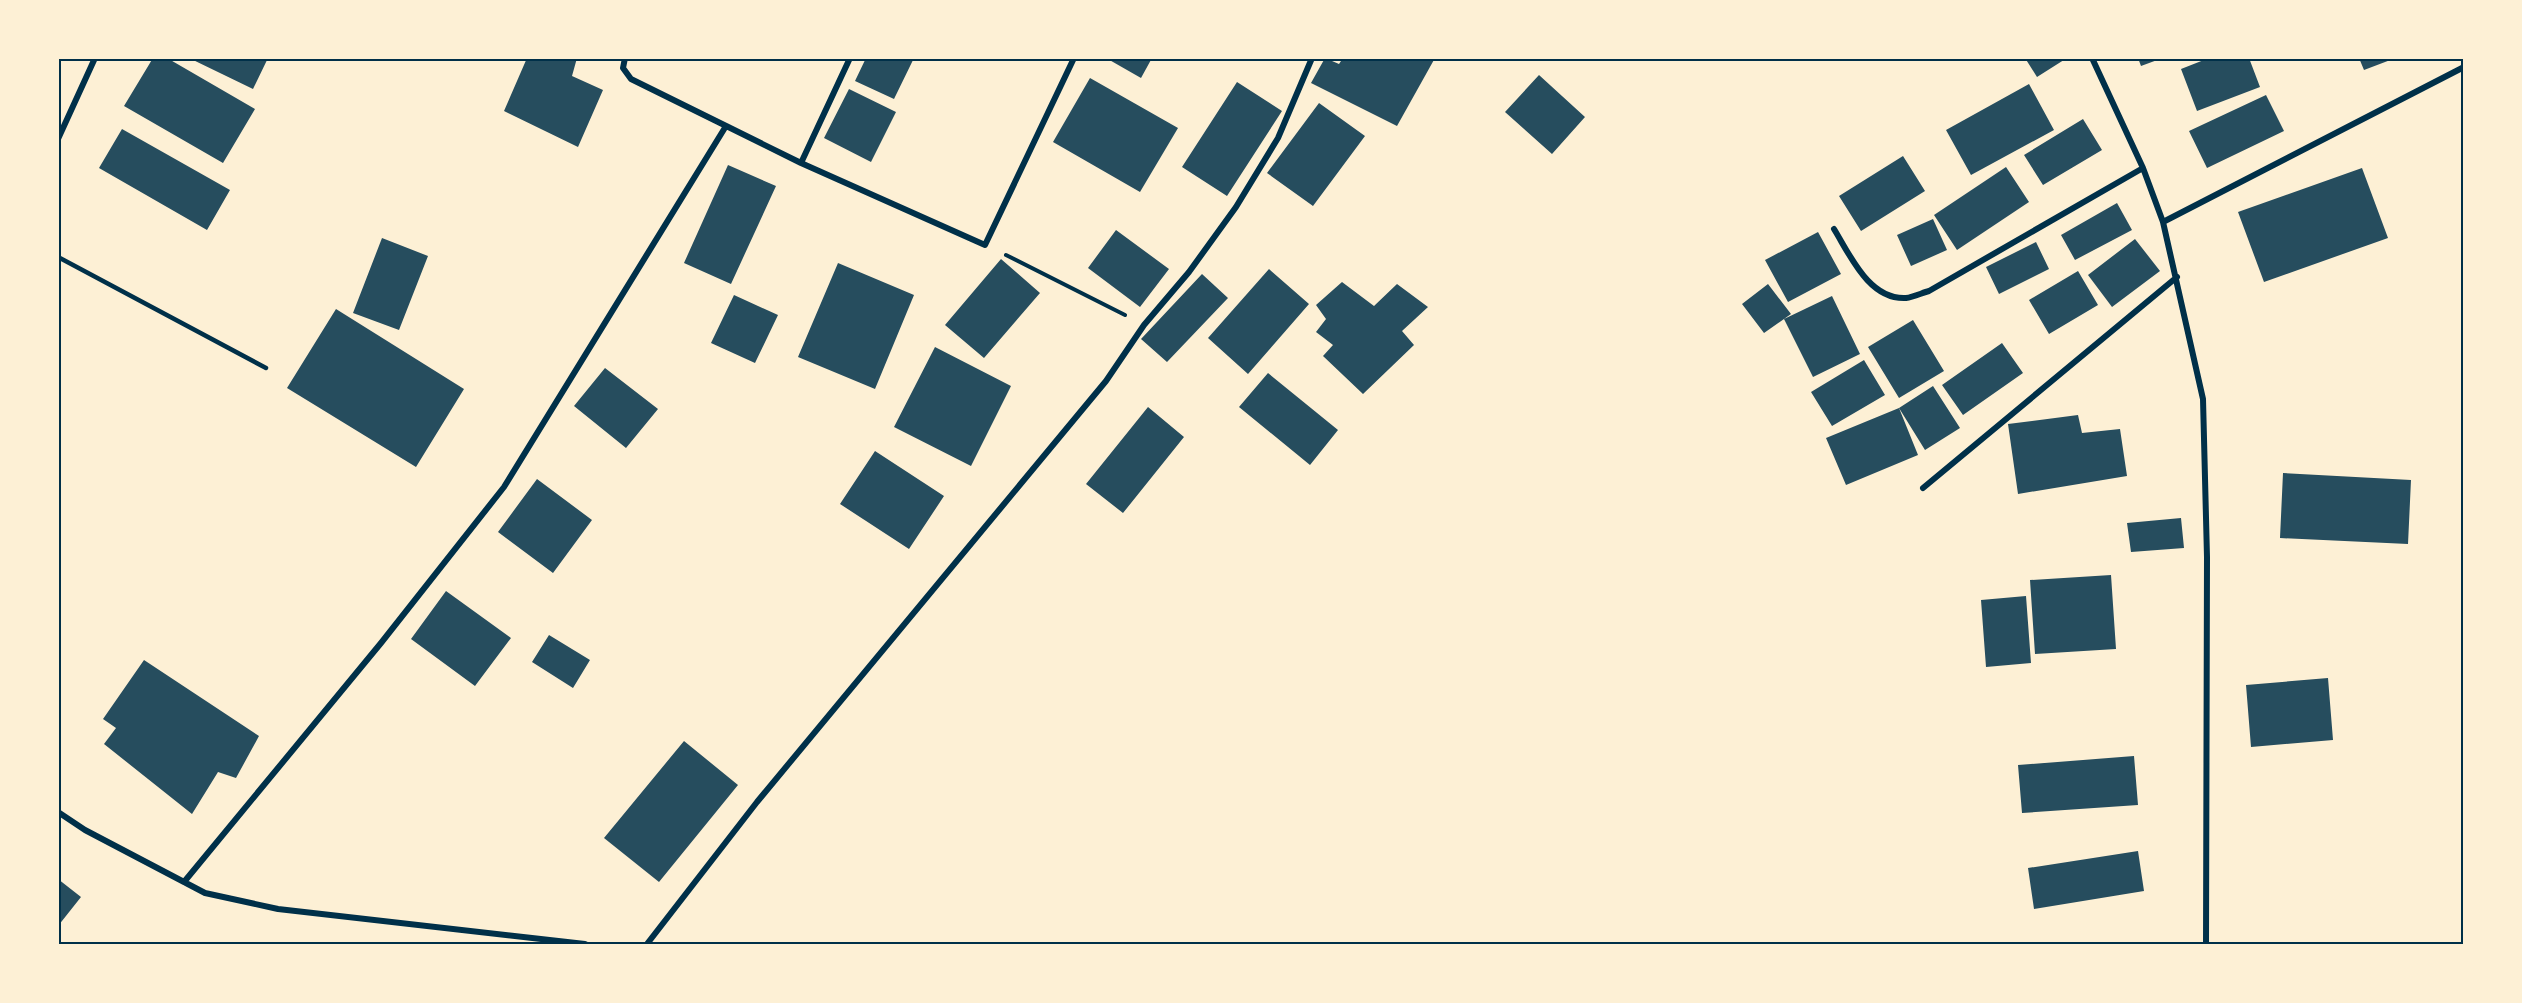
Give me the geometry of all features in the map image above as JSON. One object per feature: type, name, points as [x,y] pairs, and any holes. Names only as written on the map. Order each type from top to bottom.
[{"type":"street","points":[[58,139],[94,58]]},
{"type":"street","points":[[626,58],[623,68],[631,79],[801,163],[985,245],[1074,58]]},
{"type":"street","points":[[801,163],[850,58]]},
{"type":"street","points":[[647,945],[758,802],[1106,381],[1144,325],[1189,272],[1236,207],[1278,138],[1312,58]]},
{"type":"street","points":[[2092,58],[2143,168],[2163,222],[2203,399],[2207,557],[2206,945]]},
{"type":"street","points":[[2163,222],[2463,68]]},
{"type":"street","points":[[184,882],[381,643],[504,487],[726,126]]},
{"type":"street","points":[[1834,229],[1862,275],[1884,293],[1905,298],[1929,291],[2143,168]]},
{"type":"street","points":[[1923,488],[2177,277]]},
{"type":"street","points":[[58,812],[85,830],[206,893],[278,909],[585,945]]},
{"type":"lane","points":[[58,257],[266,368]]},
{"type":"path","points":[[985,245],[1144,325]]},
{"type":"building","points":[[153,58],[167,58],[255,109],[223,163],[124,106]]},
{"type":"building","points":[[189,58],[268,58],[253,89]]},
{"type":"building","points":[[527,58],[577,58],[572,76],[603,90],[578,147],[504,111]]},
{"type":"building","points":[[866,58],[914,58],[894,99],[855,81]]},
{"type":"building","points":[[1106,58],[1152,58],[1141,78]]},
{"type":"building","points":[[1325,58],[1339,64],[1343,58],[1435,58],[1397,126],[1311,83]]},
{"type":"building","points":[[2025,58],[2067,58],[2037,77]]},
{"type":"building","points":[[2138,58],[2160,58],[2160,59],[2141,66]]},
{"type":"building","points":[[2209,58],[2249,58],[2260,87],[2197,111],[2181,69]]},
{"type":"building","points":[[2359,58],[2393,58],[2393,59],[2364,70]]},
{"type":"building","points":[[1539,75],[1585,117],[1552,154],[1505,112]]},
{"type":"building","points":[[1090,78],[1178,128],[1140,192],[1053,142]]},
{"type":"building","points":[[1237,82],[1282,111],[1227,196],[1182,167]]},
{"type":"building","points":[[2029,84],[2054,130],[1971,175],[1946,130]]},
{"type":"building","points":[[849,89],[896,112],[871,162],[824,138]]},
{"type":"building","points":[[2266,95],[2284,131],[2207,168],[2189,131]]},
{"type":"building","points":[[1319,103],[1365,136],[1313,206],[1267,173]]},
{"type":"building","points":[[2083,119],[2102,150],[2043,185],[2024,155]]},
{"type":"building","points":[[122,129],[230,190],[207,230],[99,168]]},
{"type":"building","points":[[1903,156],[1925,191],[1861,231],[1839,196]]},
{"type":"building","points":[[728,165],[776,186],[731,284],[684,263]]},
{"type":"building","points":[[2006,167],[2029,202],[1957,250],[1934,215]]},
{"type":"building","points":[[2362,168],[2388,238],[2264,282],[2238,212]]},
{"type":"building","points":[[2117,203],[2132,230],[2075,260],[2061,235]]},
{"type":"building","points":[[1933,219],[1947,250],[1911,266],[1897,235]]},
{"type":"building","points":[[1116,230],[1169,269],[1140,307],[1088,268]]},
{"type":"building","points":[[1818,232],[1841,274],[1788,302],[1765,260]]},
{"type":"building","points":[[382,238],[428,256],[399,330],[353,313]]},
{"type":"building","points":[[2135,239],[2160,271],[2112,307],[2088,275]]},
{"type":"building","points":[[2036,242],[2049,269],[1999,294],[1986,267]]},
{"type":"building","points":[[1001,259],[1040,293],[984,358],[945,325]]},
{"type":"building","points":[[838,263],[914,295],[875,389],[798,357]]},
{"type":"building","points":[[1269,269],[1309,304],[1248,374],[1208,338]]},
{"type":"building","points":[[2078,271],[2098,305],[2049,334],[2029,300]]},
{"type":"building","points":[[1202,274],[1228,298],[1167,362],[1141,339]]},
{"type":"building","points":[[1342,282],[1374,306],[1397,284],[1428,307],[1402,331],[1414,345],[1363,394],[1323,356],[1333,345],[1316,332],[1326,319],[1316,305]]},
{"type":"building","points":[[1768,284],[1791,314],[1764,333],[1742,304]]},
{"type":"building","points":[[734,295],[778,315],[755,363],[711,343]]},
{"type":"building","points":[[1832,296],[1860,354],[1813,377],[1784,319]]},
{"type":"building","points":[[336,309],[464,389],[416,467],[287,388]]},
{"type":"building","points":[[1913,320],[1944,371],[1899,398],[1868,347]]},
{"type":"building","points":[[2002,343],[2023,373],[1963,415],[1942,385]]},
{"type":"building","points":[[935,347],[1011,386],[971,466],[894,427]]},
{"type":"building","points":[[1864,360],[1885,395],[1832,426],[1811,392]]},
{"type":"building","points":[[605,368],[658,409],[626,448],[574,406]]},
{"type":"building","points":[[1268,373],[1338,430],[1310,465],[1239,407]]},
{"type":"building","points":[[1933,386],[1960,428],[1925,450],[1899,408]]},
{"type":"building","points":[[1148,407],[1184,437],[1123,513],[1086,484]]},
{"type":"building","points":[[1899,408],[1918,455],[1846,485],[1826,438]]},
{"type":"building","points":[[2078,415],[2082,433],[2120,429],[2127,476],[2018,494],[2008,424]]},
{"type":"building","points":[[875,451],[944,496],[909,549],[840,504]]},
{"type":"building","points":[[2283,473],[2411,480],[2408,544],[2280,538]]},
{"type":"building","points":[[537,479],[592,520],[553,573],[498,532]]},
{"type":"building","points":[[2181,518],[2184,548],[2131,552],[2127,523]]},
{"type":"building","points":[[2111,575],[2116,649],[2035,654],[2030,580]]},
{"type":"building","points":[[446,591],[511,638],[475,686],[411,639]]},
{"type":"building","points":[[2026,596],[2031,663],[1986,667],[1981,600]]},
{"type":"building","points":[[549,635],[590,660],[573,688],[532,662]]},
{"type":"building","points":[[144,660],[259,736],[236,778],[218,772],[192,814],[104,744],[116,728],[103,719]]},
{"type":"building","points":[[2328,678],[2333,740],[2251,747],[2246,685]]},
{"type":"building","points":[[684,741],[738,785],[659,882],[604,838]]},
{"type":"building","points":[[2134,756],[2138,805],[2022,813],[2018,765]]},
{"type":"building","points":[[2138,851],[2144,891],[2034,909],[2028,868]]},
{"type":"building","points":[[58,879],[81,897],[58,926]]}]
